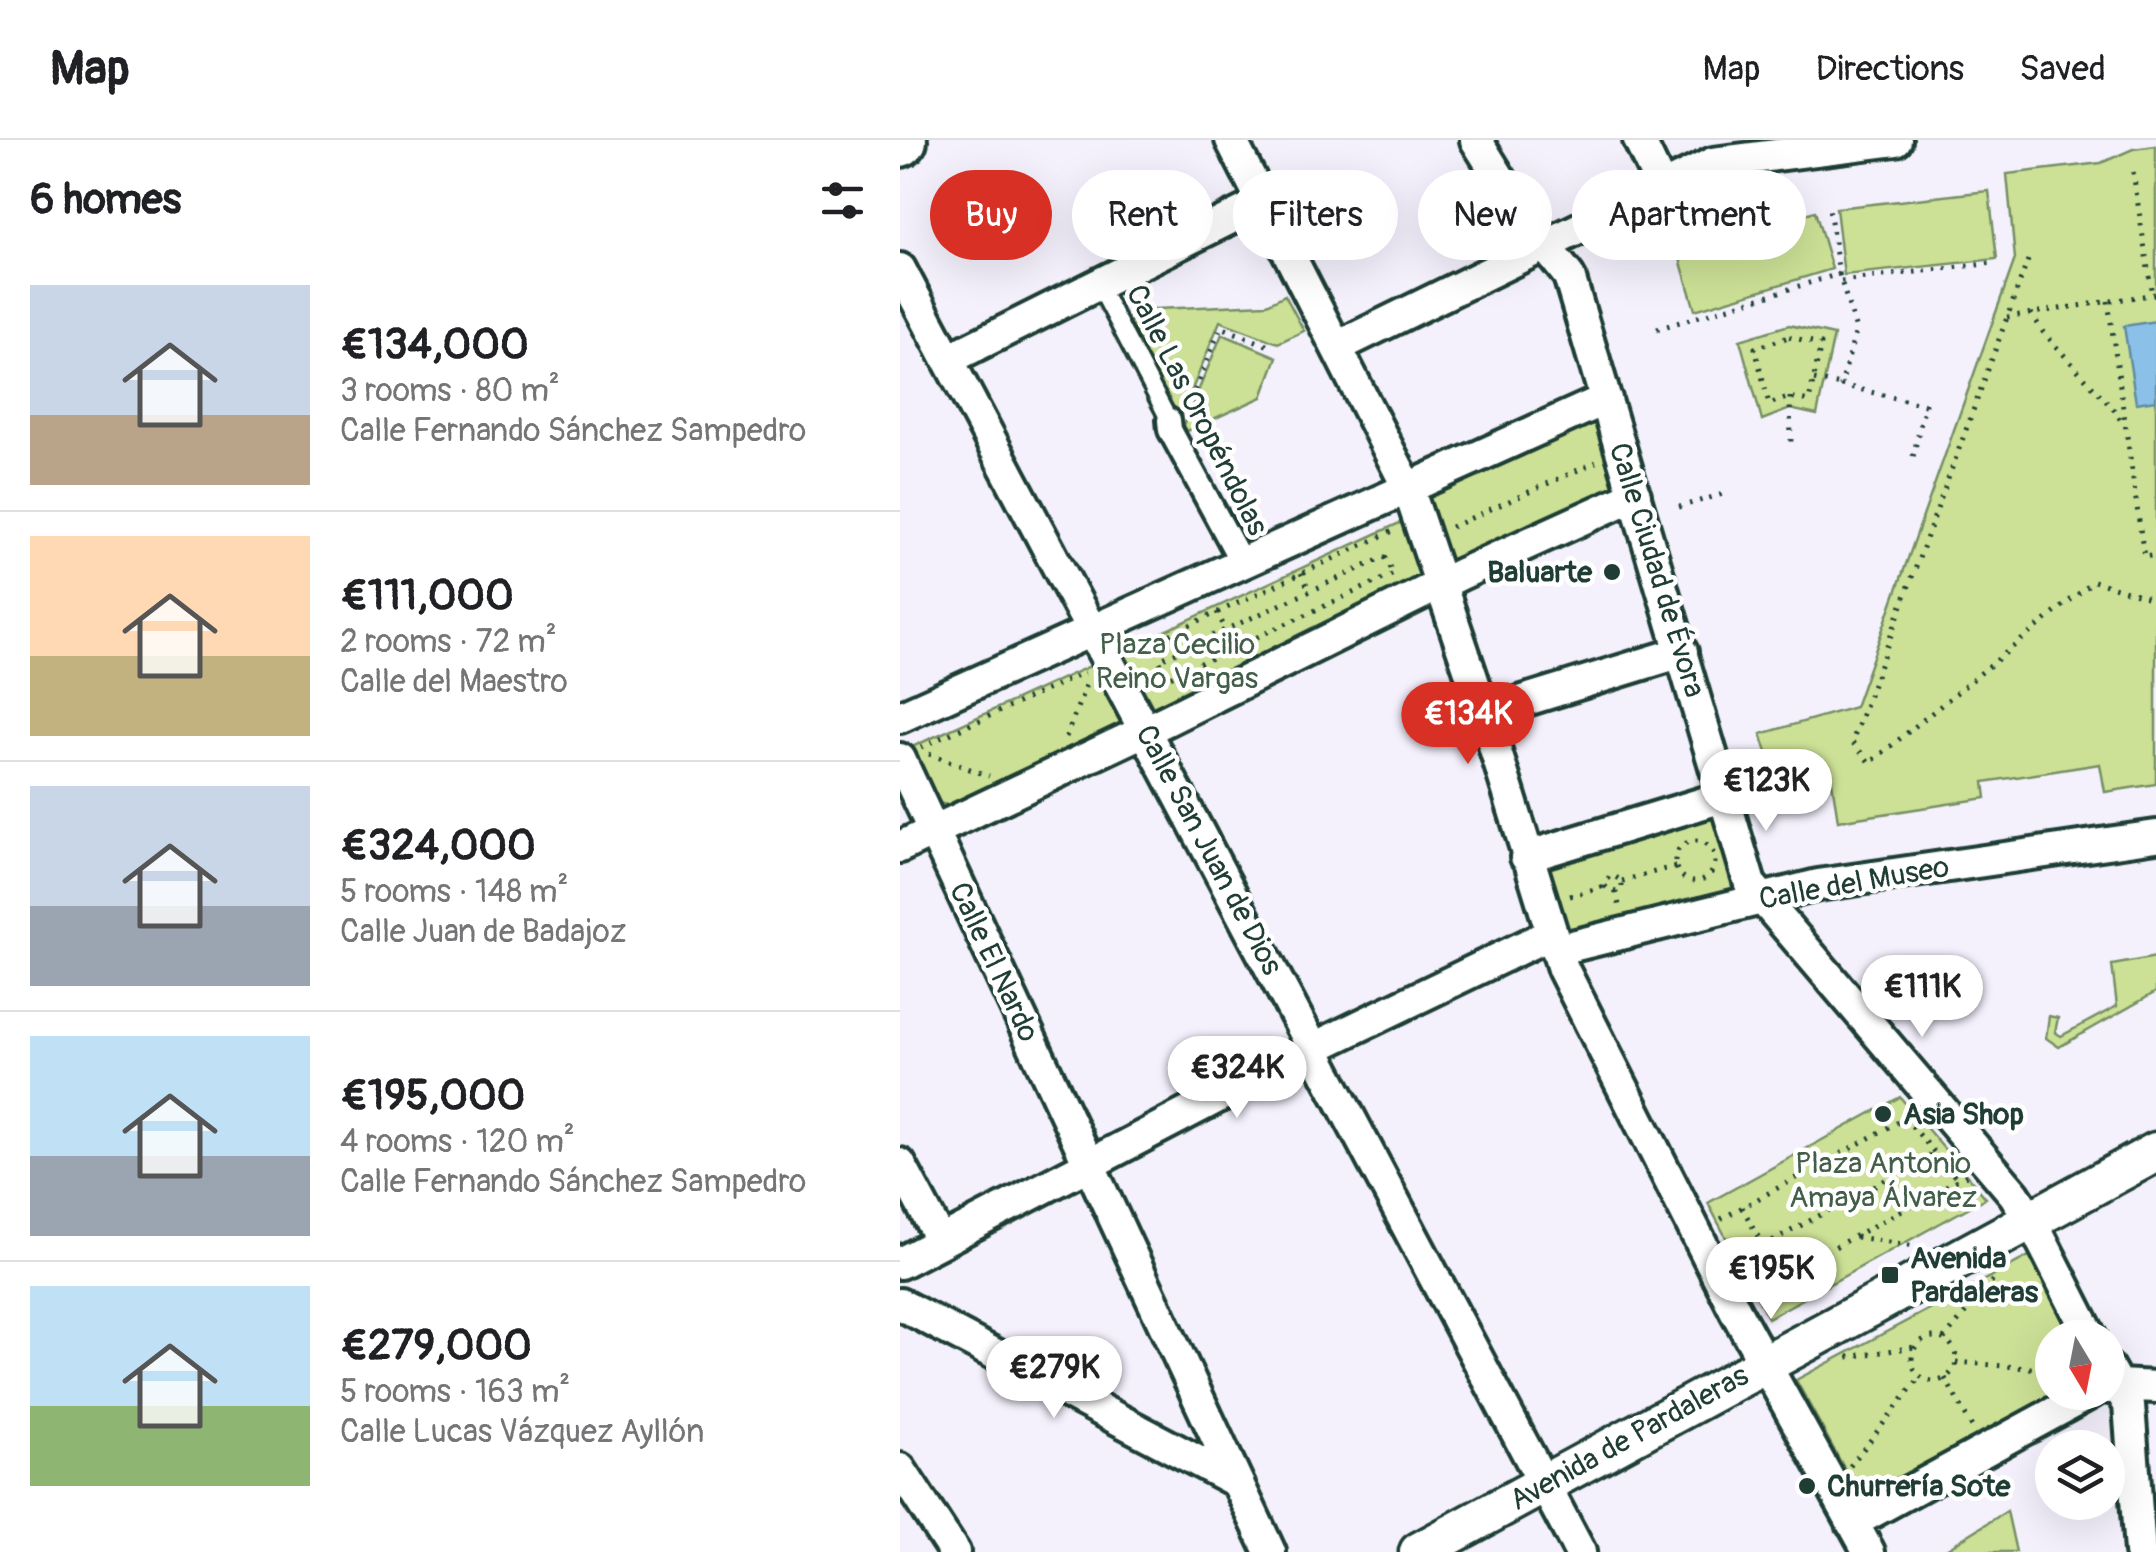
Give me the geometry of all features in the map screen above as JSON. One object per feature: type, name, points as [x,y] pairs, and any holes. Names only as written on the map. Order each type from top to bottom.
[{"type":"street","points":[[1231,140],[1246,170]]},
{"type":"street","name":"Calle Ciudad de Évora","points":[[1476,140],[1495,170]]},
{"type":"street","points":[[1639,140],[1653,170]]},
{"type":"street","points":[[1699,170],[1713,163],[1805,145],[1896,140]]},
{"type":"street","points":[[948,359],[1233,217]]},
{"type":"street","name":"Calle Ciudad de Évora","points":[[1552,254],[1569,276],[1750,884],[1988,1163],[2037,1232],[2083,1320]]},
{"type":"street","points":[[1294,260],[1408,488],[1412,534],[1442,584],[1553,942],[1764,1364],[1869,1552]]},
{"type":"street","points":[[1339,346],[1514,260]]},
{"type":"street","name":"Calle San Juan de Dios","points":[[900,269],[1580,1552]]},
{"type":"street","points":[[900,717],[1606,399]]},
{"type":"street","name":"Calle Las Oropéndolas","points":[[1170,425],[1242,562]]},
{"type":"street","points":[[900,847],[1635,494]]},
{"type":"street","points":[[1484,713],[1682,652]]},
{"type":"street","name":"Calle El Nardo","points":[[900,758],[1270,1552]]},
{"type":"street","points":[[1526,856],[1723,797]]},
{"type":"street","name":"Calle del Museo","points":[[900,1263],[1312,1049],[1553,942],[1818,885],[2156,836]]},
{"type":"street","name":"Avenida de Pardaleras","points":[[1419,1552],[1764,1364],[2037,1232],[2156,1152]]},
{"type":"street","points":[[900,1164],[941,1241]]},
{"type":"street","points":[[900,1304],[1237,1482]]},
{"type":"street","points":[[2125,1385],[2156,1387]]},
{"type":"street","points":[[2125,1402],[2129,1406],[2140,1552]]},
{"type":"street","points":[[1852,1523],[2057,1410]]},
{"type":"street","points":[[900,1469],[954,1552]]},
{"type":"lane","name":"Calle Las Oropéndolas","points":[[1098,284],[1170,425]]},
{"type":"path","points":[[2007,316],[2154,295],[2132,172]]},
{"type":"path","points":[[1829,208],[1840,278],[1856,330],[1840,385]]},
{"type":"path","points":[[2028,260],[1852,742],[1870,763],[2094,580],[2156,600]]},
{"type":"path","points":[[1656,329],[1840,278],[1993,263]]},
{"type":"path","points":[[2108,302],[2144,557],[2156,555]]},
{"type":"path","points":[[2031,313],[2043,332],[2116,412],[2126,430]]},
{"type":"path","points":[[1170,425],[1180,426],[1221,327],[1274,348]]},
{"type":"path","points":[[1789,337],[1821,344],[1809,400],[1790,396],[1770,404],[1755,348],[1789,337]]},
{"type":"path","points":[[1813,380],[1924,404],[1914,457]]},
{"type":"path","points":[[1790,396],[1791,443]]},
{"type":"path","points":[[1132,652],[1302,574],[1622,450]]},
{"type":"path","points":[[1679,507],[1723,494]]},
{"type":"path","points":[[1386,557],[1394,574],[1168,678],[1159,660],[1310,592],[1386,557]]},
{"type":"path","points":[[1302,574],[1310,592]]},
{"type":"path","points":[[1217,612],[1243,662]]},
{"type":"path","points":[[994,778],[916,749],[1091,669],[1063,746]]},
{"type":"path","points":[[1690,842],[1705,843],[1715,856],[1712,873],[1701,880],[1687,879],[1676,866],[1678,851],[1690,842]]},
{"type":"path","points":[[1622,881],[1676,866]]},
{"type":"path","points":[[1612,874],[1622,881],[1617,892],[1606,886],[1612,874]]},
{"type":"path","points":[[1541,904],[1606,886]]},
{"type":"path","points":[[1696,1232],[1936,1102]]},
{"type":"path","points":[[1905,1118],[1958,1180]]},
{"type":"path","points":[[1764,1246],[1936,1154]]},
{"type":"path","points":[[1742,1207],[1781,1279],[1988,1163]]},
{"type":"path","points":[[1944,1339],[2005,1264],[2037,1232]]},
{"type":"path","points":[[1853,1237],[1917,1246]]},
{"type":"path","points":[[1842,1358],[1915,1348],[1925,1338],[1944,1339],[1954,1349],[1956,1362],[1945,1378],[1932,1381],[1920,1377],[1913,1366],[1915,1348]]},
{"type":"path","points":[[1956,1362],[2035,1369]]},
{"type":"path","points":[[1842,1476],[1920,1377]]},
{"type":"path","points":[[1945,1378],[1978,1438]]},
{"type":"green space","points":[[2156,146],[2156,784],[2105,792],[2100,764],[1984,782],[1986,798],[1838,821],[1831,775],[1778,785],[1761,734],[1855,707],[2015,259],[2007,174],[2101,163],[2133,149]]},
{"type":"green space","points":[[1989,191],[1997,259],[1844,275],[1836,208]]},
{"type":"green space","points":[[1815,211],[1832,269],[1695,310],[1680,260],[1806,260],[1806,214]]},
{"type":"green space","points":[[1285,295],[1304,331],[1278,343],[1220,321],[1180,419],[1129,322],[1156,309],[1267,304]]},
{"type":"green space","points":[[1789,325],[1834,335],[1817,415],[1790,409],[1762,420],[1740,340]]},
{"type":"green space","points":[[1222,334],[1277,357],[1262,397],[1187,431],[1184,425]]},
{"type":"green space","points":[[1594,418],[1619,494],[1452,569],[1428,496]]},
{"type":"green space","name":"Plaza Cecilio Reino Vargas","points":[[1406,520],[1430,580],[1154,709],[1123,650]]},
{"type":"green space","name":"Plaza Cecilio Reino Vargas","points":[[1094,664],[1125,722],[950,806],[936,802],[912,747]]},
{"type":"green space","points":[[1715,814],[1738,884],[1735,891],[1570,931],[1564,926],[1545,869],[1547,860]]},
{"type":"green space","points":[[2156,957],[2156,992],[2059,1047],[2046,1038],[2049,1016],[2058,1018],[2055,1032],[2061,1036],[2117,1006],[2112,965]]},
{"type":"green space","name":"Plaza Antonio Amaya Álvarez","points":[[1900,1097],[1986,1198],[1768,1318],[1708,1203]]},
{"type":"green space","points":[[2031,1255],[2065,1320],[2035,1320],[2035,1405],[1860,1497],[1796,1380]]},
{"type":"green space","points":[[2007,1511],[2016,1552],[1941,1552]]},
{"type":"water","points":[[2156,321],[2156,400],[2136,403],[2124,326]]},
{"type":"place","name":"Baluarte","points":[[1612,572]]},
{"type":"place","name":"Asia Shop","points":[[1883,1114]]},
{"type":"place","name":"Avenida Pardaleras","points":[[1890,1275]]},
{"type":"place","name":"Churrería Sote","points":[[1807,1486]]}]
